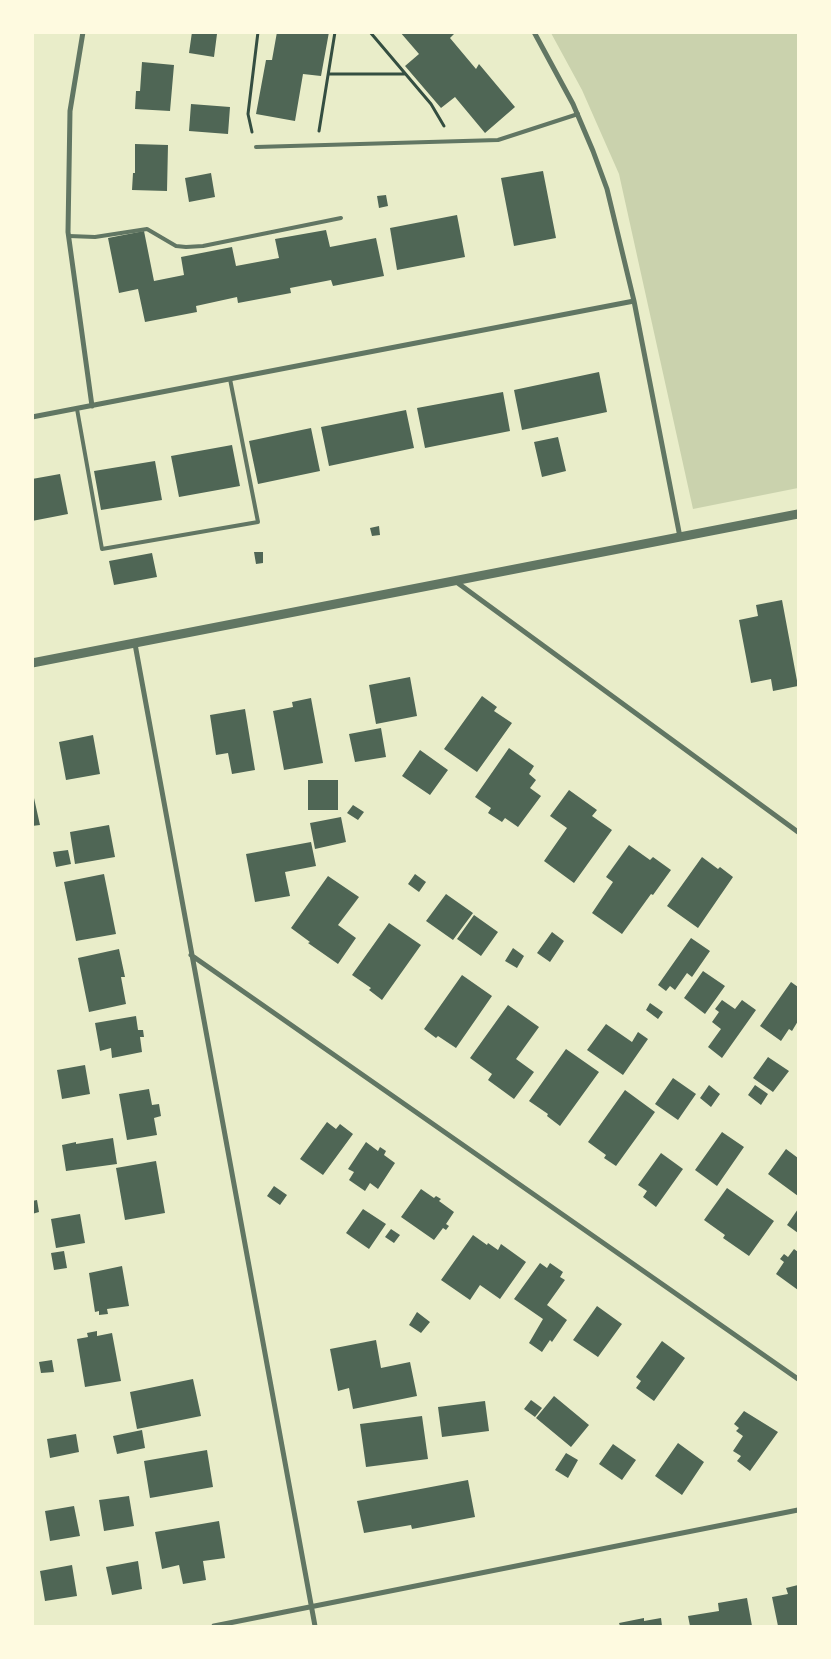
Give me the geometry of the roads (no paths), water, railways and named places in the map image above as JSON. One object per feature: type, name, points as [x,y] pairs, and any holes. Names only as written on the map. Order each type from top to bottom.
[{"type":"street","points":[[83,32],[70,111],[69,236],[92,406]]},
{"type":"street","points":[[534,32],[578,114],[607,189],[634,301],[680,537]]},
{"type":"street","points":[[32,417],[634,301]]},
{"type":"street","points":[[32,663],[798,514]]},
{"type":"street","points":[[454,581],[798,832]]},
{"type":"street","points":[[135,644],[315,1626]]},
{"type":"street","points":[[191,955],[798,1379]]},
{"type":"street","points":[[214,1626],[798,1510]]},
{"type":"lane","points":[[256,147],[498,140],[578,114]]},
{"type":"lane","points":[[69,236],[95,236],[147,229],[176,246],[203,246],[341,218]]},
{"type":"lane","points":[[77,409],[102,549],[258,522],[230,380]]}]
